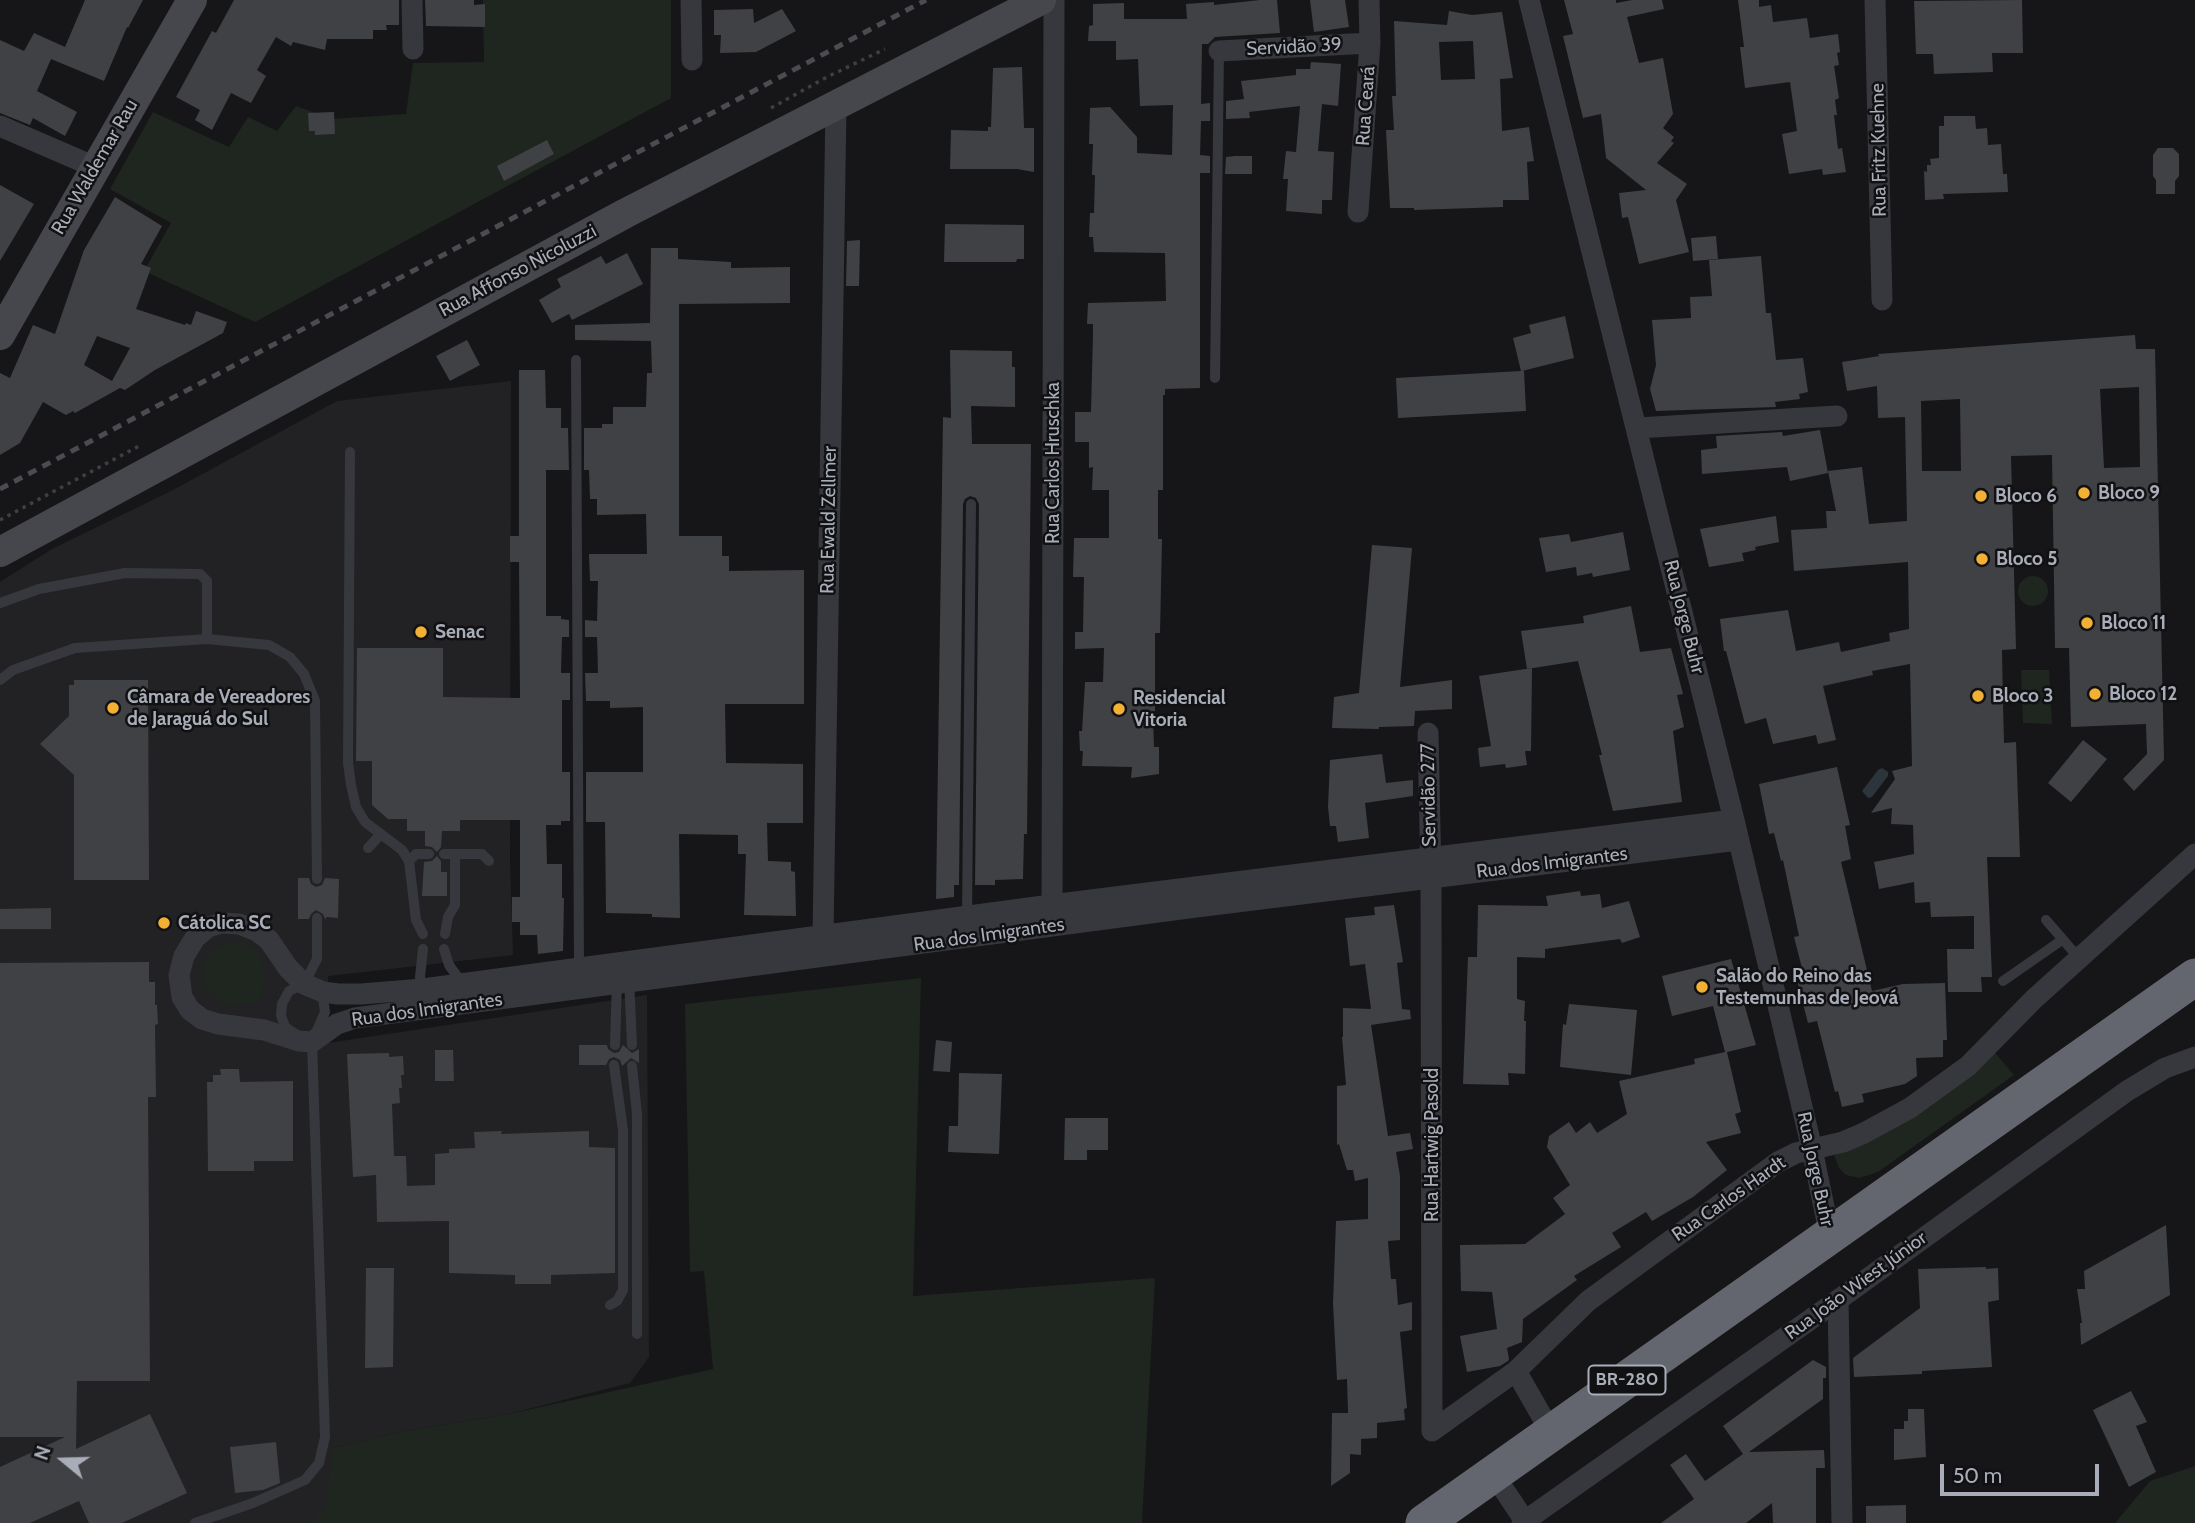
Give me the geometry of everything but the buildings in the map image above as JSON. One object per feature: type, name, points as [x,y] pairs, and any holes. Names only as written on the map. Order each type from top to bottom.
[{"type":"highway","name":"BR-280","points":[[1424,1523],[2195,977]]},
{"type":"street","name":"Rua Waldemar Rau","points":[[0,335],[191,0]]},
{"type":"street","points":[[412,0],[413,48]]},
{"type":"street","points":[[691,0],[692,60]]},
{"type":"street","name":"Rua Affonso Nicoluzzi","points":[[0,552],[626,213],[1041,0]]},
{"type":"street","name":"Rua Carlos Hruschka","points":[[1052,916],[1054,0]]},
{"type":"street","name":"Rua Ceará","points":[[1359,212],[1370,43],[1369,0]]},
{"type":"street","name":"Rua Jorge Buhr","points":[[1530,0],[1736,830],[1830,1236]]},
{"type":"street","name":"Rua Fritz Kuehne","points":[[1875,0],[1882,300]]},
{"type":"street","name":"Servidão 39","points":[[1219,51],[1370,43]]},
{"type":"street","name":"Rua Ewald Zellmer","points":[[823,936],[836,104]]},
{"type":"street","points":[[0,126],[95,167]]},
{"type":"street","points":[[1637,428],[1837,416]]},
{"type":"street","name":"Servidão 277","points":[[1428,733],[1431,868]]},
{"type":"street","name":"Rua dos Imigrantes","points":[[304,984],[323,992],[338,994],[426,999],[624,983],[1052,916],[1736,830]]},
{"type":"street","name":"Rua Carlos Hardt","points":[[1432,1431],[1516,1371],[1588,1301],[1778,1162],[1796,1153],[1843,1142],[1910,1108],[1968,1066],[2078,957],[2195,854]]},
{"type":"street","name":"Rua Hartwig Pasold","points":[[1431,868],[1432,1431]]},
{"type":"street","name":"Rua dos Imigrantes","points":[[312,1042],[337,1024],[426,999],[462,983],[967,917],[1052,916]]},
{"type":"street","points":[[304,984],[288,968],[269,940],[257,931],[231,923],[208,927],[195,939],[184,956],[179,975],[182,997],[190,1010],[202,1018],[218,1024],[264,1030],[299,1041],[312,1042]]},
{"type":"street","name":"Rua João Wiest Júnior","points":[[1524,1522],[2127,1091],[2165,1068],[2195,1057]]},
{"type":"street","points":[[1838,1300],[1842,1523]]},
{"type":"street","points":[[1516,1371],[1552,1434]]},
{"type":"street","points":[[1494,1475],[1524,1522]]},
{"type":"lane","points":[[1215,378],[1219,51]]},
{"type":"lane","points":[[576,360],[579,967]]},
{"type":"lane","points":[[349,452],[348,763],[356,807],[365,822],[401,850],[409,861],[415,913],[423,934]]},
{"type":"lane","points":[[967,917],[971,504]]},
{"type":"lane","points":[[0,603],[39,589],[125,573],[200,574],[207,580],[208,639]]},
{"type":"lane","points":[[0,680],[13,670],[75,649],[208,639],[269,645],[290,657],[304,674],[315,701],[317,878]]},
{"type":"lane","points":[[368,848],[381,834]]},
{"type":"lane","points":[[409,861],[416,855],[429,854]]},
{"type":"lane","points":[[445,934],[448,917],[455,905],[449,854],[482,854],[489,861]]},
{"type":"lane","points":[[312,1042],[285,1027],[281,1015],[282,1004],[289,991],[304,984],[317,959],[317,918]]},
{"type":"lane","points":[[2046,920],[2078,957]]},
{"type":"lane","points":[[2003,981],[2062,940]]},
{"type":"lane","points":[[423,949],[420,977],[426,999]]},
{"type":"lane","points":[[444,949],[449,965],[462,983]]},
{"type":"lane","points":[[622,962],[632,1045]]},
{"type":"lane","points":[[615,1045],[624,983]]},
{"type":"lane","points":[[195,1523],[253,1503],[305,1480],[319,1463],[325,1437],[312,1042],[323,1022],[325,1005],[323,998],[304,984]]},
{"type":"lane","points":[[610,1306],[617,1301],[623,1290],[623,1130],[614,1066]]},
{"type":"lane","points":[[632,1066],[636,1114],[637,1334]]},
{"type":"shaded area","points":[[483,0],[671,0],[671,98],[255,322],[144,271],[171,223],[110,189],[153,112],[229,147],[248,117],[277,131],[296,106],[332,119],[406,114],[413,63],[484,62]]},
{"type":"shaded area","points":[[511,381],[510,862],[513,955],[328,976],[328,1043],[647,995],[649,1357],[630,1383],[509,1414],[399,1432],[332,1448],[333,1523],[0,1523],[0,582],[52,549],[173,490],[337,401]]},
{"type":"shaded area","points":[[2033,576],[2044,580],[2048,591],[2044,602],[2033,606],[2022,602],[2018,591],[2022,580]]},
{"type":"shaded area","points":[[2021,670],[2049,670],[2052,724],[2023,723]]},
{"type":"shaded area","points":[[1882,768],[1888,772],[1888,776],[1872,797],[1868,798],[1862,791]]},
{"type":"shaded area","points":[[232,941],[251,947],[263,963],[264,987],[256,1003],[228,1005],[210,994],[201,976],[203,965],[215,948]]},
{"type":"shaded area","points":[[921,978],[913,1296],[1155,1278],[1142,1523],[309,1523],[327,1504],[332,1448],[399,1432],[509,1414],[713,1369],[704,1271],[690,1272],[685,1004]]},
{"type":"shaded area","points":[[1991,1048],[2014,1075],[1878,1172],[1859,1178],[1846,1175],[1839,1168],[1834,1155]]},
{"type":"shaded area","points":[[2195,1466],[2195,1523],[2115,1523],[2150,1481]]},
{"type":"railway","points":[[0,489],[926,0]]},
{"type":"place","name":"Bloco 9","points":[[2084,493]]},
{"type":"place","name":"Bloco 6","points":[[1981,496]]},
{"type":"place","name":"Bloco 5","points":[[1982,559]]},
{"type":"place","name":"Bloco 11","points":[[2087,623]]},
{"type":"place","name":"Senac","points":[[421,632]]},
{"type":"place","name":"Bloco 12","points":[[2095,694]]},
{"type":"place","name":"Bloco 3","points":[[1978,696]]},
{"type":"place","name":"Câmara de Vereadores de Jaraguá do Sul","points":[[113,708]]},
{"type":"place","name":"Residencial Vitoria","points":[[1119,709]]},
{"type":"place","name":"Cátolica SC","points":[[164,923]]},
{"type":"place","name":"Salão do Reino das Testemunhas de Jeová","points":[[1702,987]]}]
